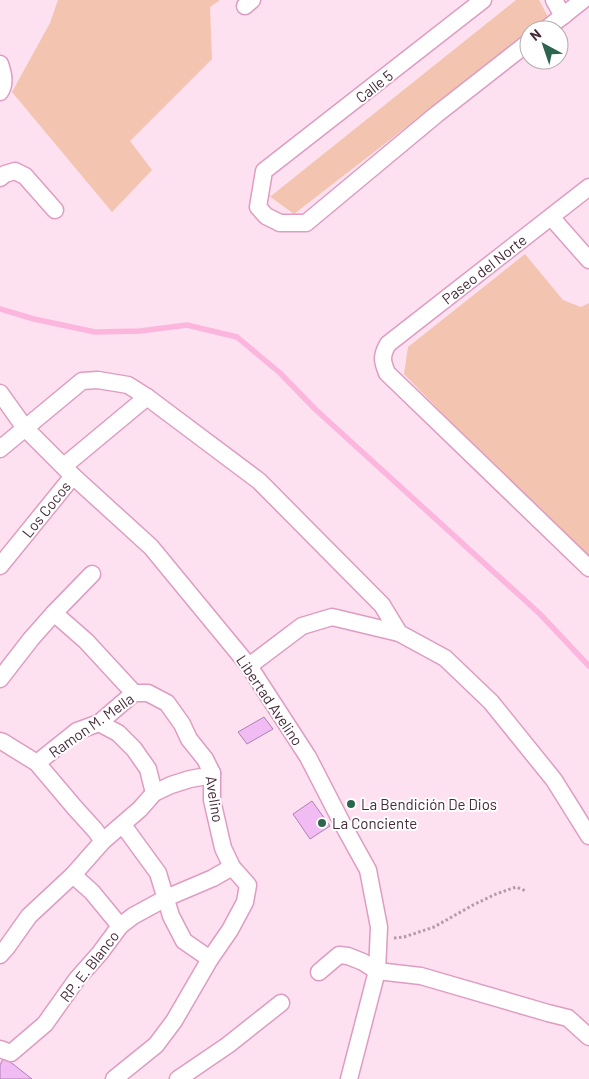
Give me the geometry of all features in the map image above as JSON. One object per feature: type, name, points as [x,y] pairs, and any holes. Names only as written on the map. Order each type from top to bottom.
[{"type":"street","name":"Calle 5","points":[[483,0],[264,171],[258,207],[266,216],[280,223],[306,223],[437,114],[519,50]]},
{"type":"street","points":[[554,0],[563,16]]},
{"type":"street","points":[[558,20],[583,0]]},
{"type":"street","points":[[0,64],[4,78],[3,88],[0,92]]},
{"type":"street","points":[[0,178],[5,174],[15,171],[24,176],[55,210]]},
{"type":"street","name":"Paseo del Norte","points":[[589,187],[388,344],[383,354],[383,364],[387,373],[589,568]]},
{"type":"street","points":[[551,217],[589,260]]},
{"type":"street","points":[[0,449],[82,381],[98,380],[128,385],[147,397],[259,481],[382,604],[399,633]]},
{"type":"street","name":"Libertad Avelino","points":[[0,393],[25,428],[68,471],[151,547],[249,666],[308,757],[368,870],[379,926],[377,971],[349,1079]]},
{"type":"street","name":"Los Cocos","points":[[0,566],[68,471],[147,397]]},
{"type":"street","points":[[0,679],[31,639],[92,574]]},
{"type":"street","name":"Avelino","points":[[54,613],[86,640],[141,693],[167,702],[182,724],[189,739],[206,759],[212,773],[212,800],[223,848],[232,867],[248,885],[245,902],[230,930],[210,959]]},
{"type":"street","points":[[249,666],[302,626],[332,616],[399,633],[445,658],[491,702],[554,780],[589,836]]},
{"type":"street","name":"Ramon M. Mella","points":[[37,763],[77,731],[99,724],[141,693]]},
{"type":"street","points":[[99,724],[118,732],[134,749],[148,769],[154,793]]},
{"type":"street","points":[[0,741],[37,763],[95,830],[102,841]]},
{"type":"street","points":[[0,955],[29,916],[72,875],[102,841],[123,825],[154,793],[171,785],[212,773]]},
{"type":"street","points":[[114,1079],[156,1044],[178,1013],[210,959],[184,941],[171,916],[158,873],[123,825]]},
{"type":"street","name":"RP. E. Blanco","points":[[6,1051],[45,1024],[77,979],[120,926],[133,916],[166,898],[213,878],[232,867]]},
{"type":"street","points":[[72,875],[92,892],[120,926]]},
{"type":"street","points":[[319,972],[339,956],[348,956],[363,962],[377,971],[421,976],[568,1018],[589,1037]]},
{"type":"street","points":[[178,1079],[228,1045],[281,1003]]},
{"type":"path","points":[[378,939],[404,937],[434,927],[496,894],[516,887],[526,890]]},
{"type":"shaded area","points":[[58,0],[220,0],[210,7],[212,59],[130,141],[152,170],[112,212],[12,92],[50,23]]},
{"type":"shaded area","points":[[516,0],[539,0],[548,17],[544,20],[519,20],[519,40],[294,214],[261,190],[271,196]]},
{"type":"shaded area","points":[[525,254],[563,300],[581,307],[589,303],[589,558],[566,541],[404,374],[408,347]]},
{"type":"building","points":[[264,717],[273,729],[247,744],[238,732]]},
{"type":"building","points":[[312,801],[330,826],[310,839],[293,814]]},
{"type":"building","points":[[4,1057],[32,1079],[0,1079],[0,1065]]},
{"type":"waterway","points":[[0,309],[34,319],[95,332],[140,331],[187,325],[237,337],[280,373],[315,409],[540,614],[589,666]]},
{"type":"place","name":"La Bendición De Dios","points":[[351,804]]},
{"type":"place","name":"La Conciente","points":[[322,823]]}]
